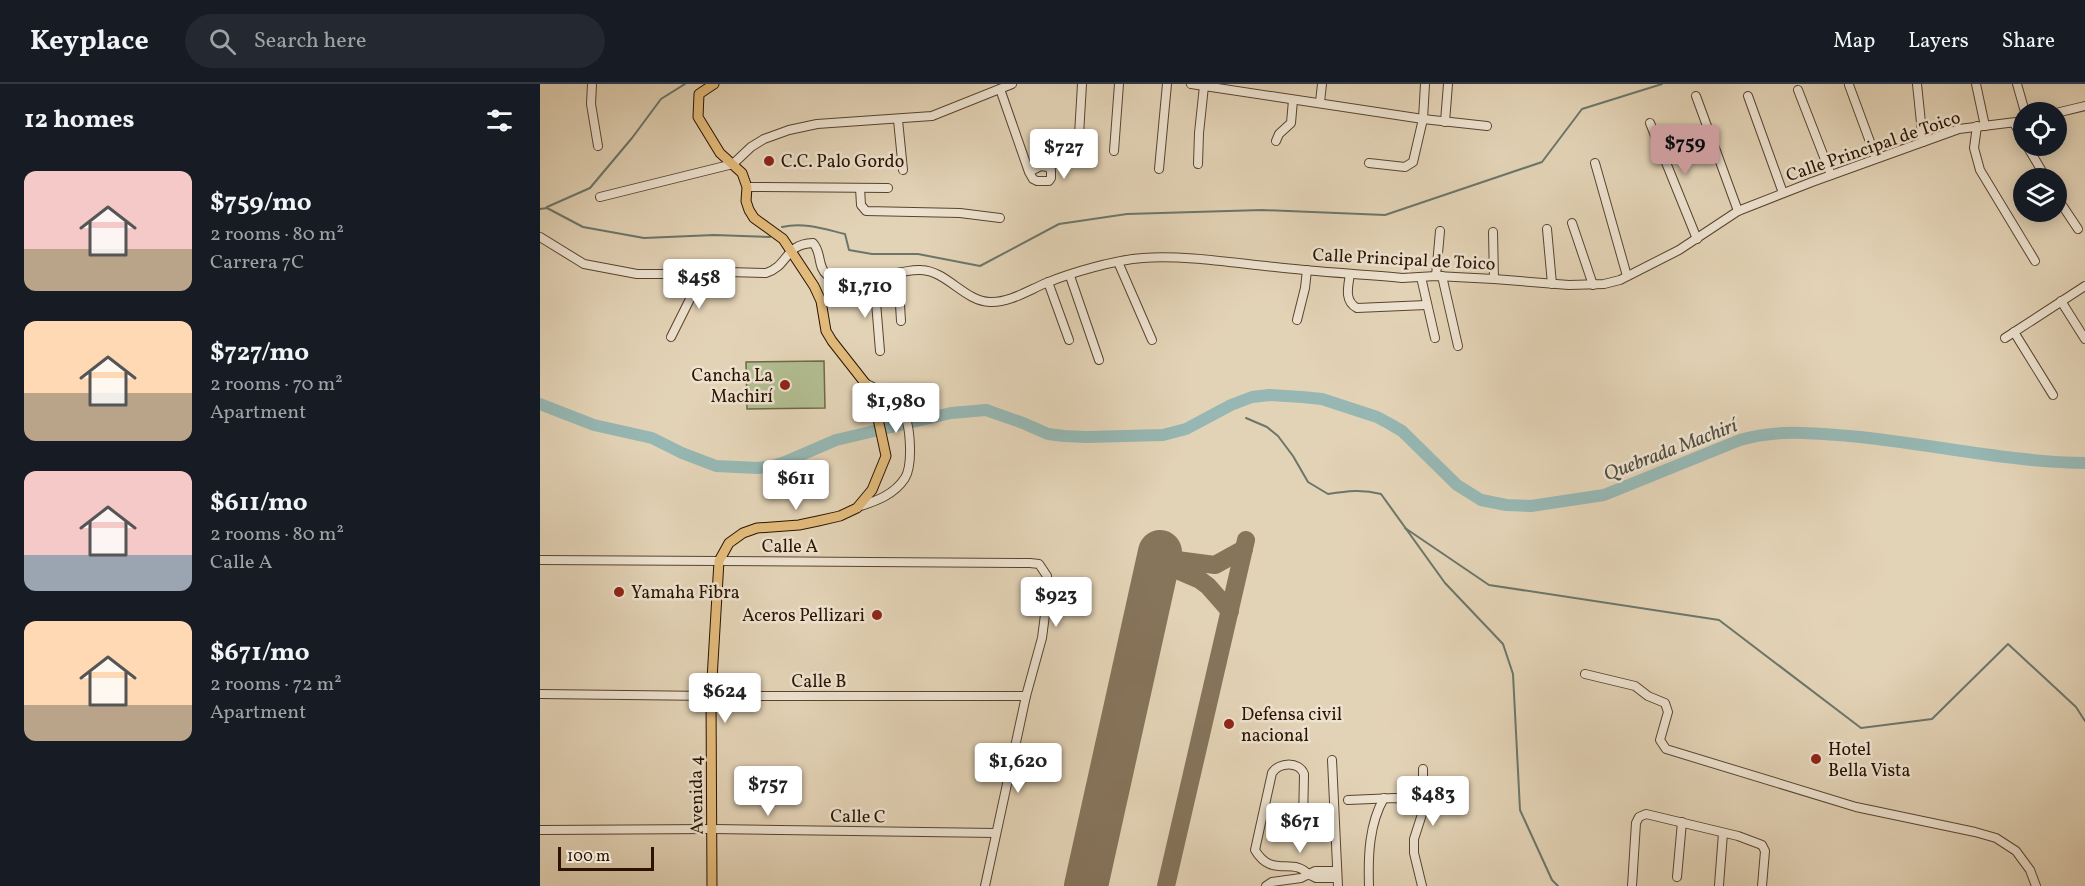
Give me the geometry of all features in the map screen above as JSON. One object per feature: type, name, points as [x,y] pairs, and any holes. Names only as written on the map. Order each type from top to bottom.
[{"type":"main road","points":[[714,84],[699,94],[698,117],[717,149],[742,173],[747,187],[746,201],[754,218],[783,238],[818,293],[826,331],[865,383],[874,400],[886,456],[872,490],[857,508],[840,516],[818,521],[799,525],[757,528],[743,533],[729,543],[718,561]]},
{"type":"main road","name":"Avenida 4","points":[[712,886],[711,696],[718,561]]},
{"type":"street","points":[[591,84],[591,104],[598,146]]},
{"type":"street","points":[[600,197],[733,164],[751,147],[764,139],[789,130],[817,124],[933,116],[1012,84]]},
{"type":"street","points":[[1078,152],[1082,84]]},
{"type":"street","points":[[1114,151],[1119,84]]},
{"type":"street","points":[[1159,169],[1167,84]]},
{"type":"street","points":[[1191,84],[1423,119],[1487,126]]},
{"type":"street","points":[[1320,102],[1322,84]]},
{"type":"street","points":[[1369,163],[1402,167],[1410,165],[1414,160],[1423,119],[1425,84]]},
{"type":"street","points":[[1445,122],[1448,84]]},
{"type":"street","points":[[1917,84],[1923,142]]},
{"type":"street","points":[[1976,84],[1981,126],[1974,148],[1980,170],[2035,261]]},
{"type":"street","points":[[2017,84],[2022,102]]},
{"type":"street","points":[[1849,85],[1876,158]]},
{"type":"street","points":[[1198,164],[1200,111],[1204,86]]},
{"type":"street","points":[[1000,89],[1029,172]]},
{"type":"street","points":[[1798,90],[1831,175]]},
{"type":"street","points":[[1696,96],[1738,211]]},
{"type":"street","points":[[1748,96],[1783,193]]},
{"type":"street","points":[[1276,141],[1279,134],[1291,123],[1293,100]]},
{"type":"street","points":[[2067,110],[2085,105]]},
{"type":"street","points":[[898,120],[903,170]]},
{"type":"street","points":[[1650,123],[1697,239]]},
{"type":"street","name":"Calle Principal de Toico","points":[[790,252],[800,244],[813,243],[818,248],[826,274],[839,280],[851,281],[915,269],[926,270],[944,278],[967,294],[989,302],[1000,301],[1048,282],[1118,262],[1162,257],[1402,278],[1439,276],[1593,285],[1620,280],[1679,250],[1738,211],[1783,193],[1959,129],[2013,123]]},
{"type":"street","points":[[1595,163],[1627,276]]},
{"type":"street","points":[[747,187],[888,188]]},
{"type":"street","points":[[860,188],[861,205],[866,211],[960,213],[1000,219]]},
{"type":"street","points":[[2067,212],[2078,229]]},
{"type":"street","points":[[1572,224],[1593,285]]},
{"type":"street","points":[[1547,229],[1552,284]]},
{"type":"street","points":[[1440,231],[1439,276],[1458,346]]},
{"type":"street","points":[[1493,232],[1494,279]]},
{"type":"street","points":[[540,237],[584,264],[646,275],[704,271],[766,273],[780,264],[790,252]]},
{"type":"street","points":[[1118,262],[1152,340]]},
{"type":"street","points":[[1298,320],[1305,288],[1306,270]]},
{"type":"street","points":[[671,337],[704,271]]},
{"type":"street","points":[[898,273],[901,321]]},
{"type":"street","points":[[1350,274],[1348,299],[1357,308],[1426,305]]},
{"type":"street","points":[[1070,276],[1099,360]]},
{"type":"street","points":[[1421,277],[1435,338]]},
{"type":"street","points":[[874,278],[880,351]]},
{"type":"street","points":[[1048,282],[1069,340]]},
{"type":"street","points":[[2005,338],[2085,286]]},
{"type":"street","points":[[2061,301],[2085,339]]},
{"type":"street","points":[[2014,332],[2053,395]]},
{"type":"street","points":[[857,508],[887,496],[904,479],[909,469],[909,440],[904,414],[888,396],[865,383]]},
{"type":"street","name":"Calle A","points":[[540,560],[1030,562],[1039,564],[1047,576],[1047,599],[1042,638],[1026,696]]},
{"type":"street","points":[[1585,674],[1635,686],[1651,698],[1665,703],[1668,712],[1660,740],[1666,749],[1856,807],[1996,838],[2016,850],[2030,870],[2036,886]]},
{"type":"street","name":"Calle B","points":[[540,694],[1026,696]]},
{"type":"street","points":[[985,886],[1026,696]]},
{"type":"street","points":[[1266,886],[1272,882],[1293,880],[1315,871],[1337,881],[1332,760]]},
{"type":"street","points":[[1303,824],[1303,769],[1298,766],[1281,765],[1272,773],[1255,850],[1276,867],[1301,867],[1309,875]]},
{"type":"street","points":[[1422,886],[1414,853],[1414,839],[1422,817],[1423,769]]},
{"type":"street","points":[[1348,800],[1384,798],[1422,802]]},
{"type":"street","points":[[1369,886],[1373,824],[1384,798]]},
{"type":"street","points":[[1632,886],[1636,824],[1639,817],[1646,814],[1723,833],[1763,846],[1765,851],[1762,886]]},
{"type":"street","points":[[1677,877],[1682,822]]},
{"type":"street","name":"Calle C","points":[[540,830],[713,829],[996,833]]},
{"type":"street","points":[[1719,885],[1723,833]]},
{"type":"green space","name":"Cancha La Machirí","points":[[824,361],[825,408],[747,409],[746,362]]},
{"type":"waterway","points":[[547,207],[590,188],[661,99],[685,84]]},
{"type":"waterway","points":[[782,227],[806,226],[845,234],[849,250],[872,254],[918,254],[980,266],[1059,224],[1127,214],[1262,210],[1385,215],[1542,162],[1582,109],[1662,84]]},
{"type":"waterway","points":[[540,209],[547,208],[583,227],[644,238],[714,235],[770,237]]},
{"type":"waterway","name":"Quebrada Machirí","points":[[540,404],[594,425],[652,438],[716,466],[758,468],[785,462],[836,440],[951,413],[986,410],[1048,434],[1064,436],[1163,435],[1186,429],[1231,405],[1252,397],[1269,395],[1322,399],[1377,417],[1402,431],[1457,485],[1481,500],[1506,505],[1531,506],[1604,495],[1740,440],[1767,434],[1808,433],[1849,436],[1996,456],[2085,463]]},
{"type":"waterway","points":[[1246,418],[1267,427],[1278,436],[1308,482],[1328,494],[1354,491],[1381,494],[1445,583],[1503,644],[1513,674],[1520,810],[1552,880],[1558,886]]},
{"type":"waterway","points":[[1405,528],[1489,585],[1719,620],[1861,728],[1932,719],[2008,644],[2076,707],[2085,721]]},
{"type":"taxiway","points":[[1166,886],[1246,540]]},
{"type":"taxiway","points":[[1169,559],[1215,565],[1244,549]]},
{"type":"taxiway","points":[[1158,562],[1200,580],[1230,611]]},
{"type":"runway","points":[[1086,886],[1160,552]]},
{"type":"place","name":"C.C. Palo Gordo","points":[[769,161]]},
{"type":"place","name":"Cancha La Machirí","points":[[785,385]]},
{"type":"place","name":"Yamaha Fibra","points":[[619,592]]},
{"type":"place","name":"Aceros Pellizari","points":[[877,615]]},
{"type":"place","name":"Defensa civil nacional","points":[[1229,724]]},
{"type":"place","name":"Hotel Bella Vista","points":[[1816,759]]}]
